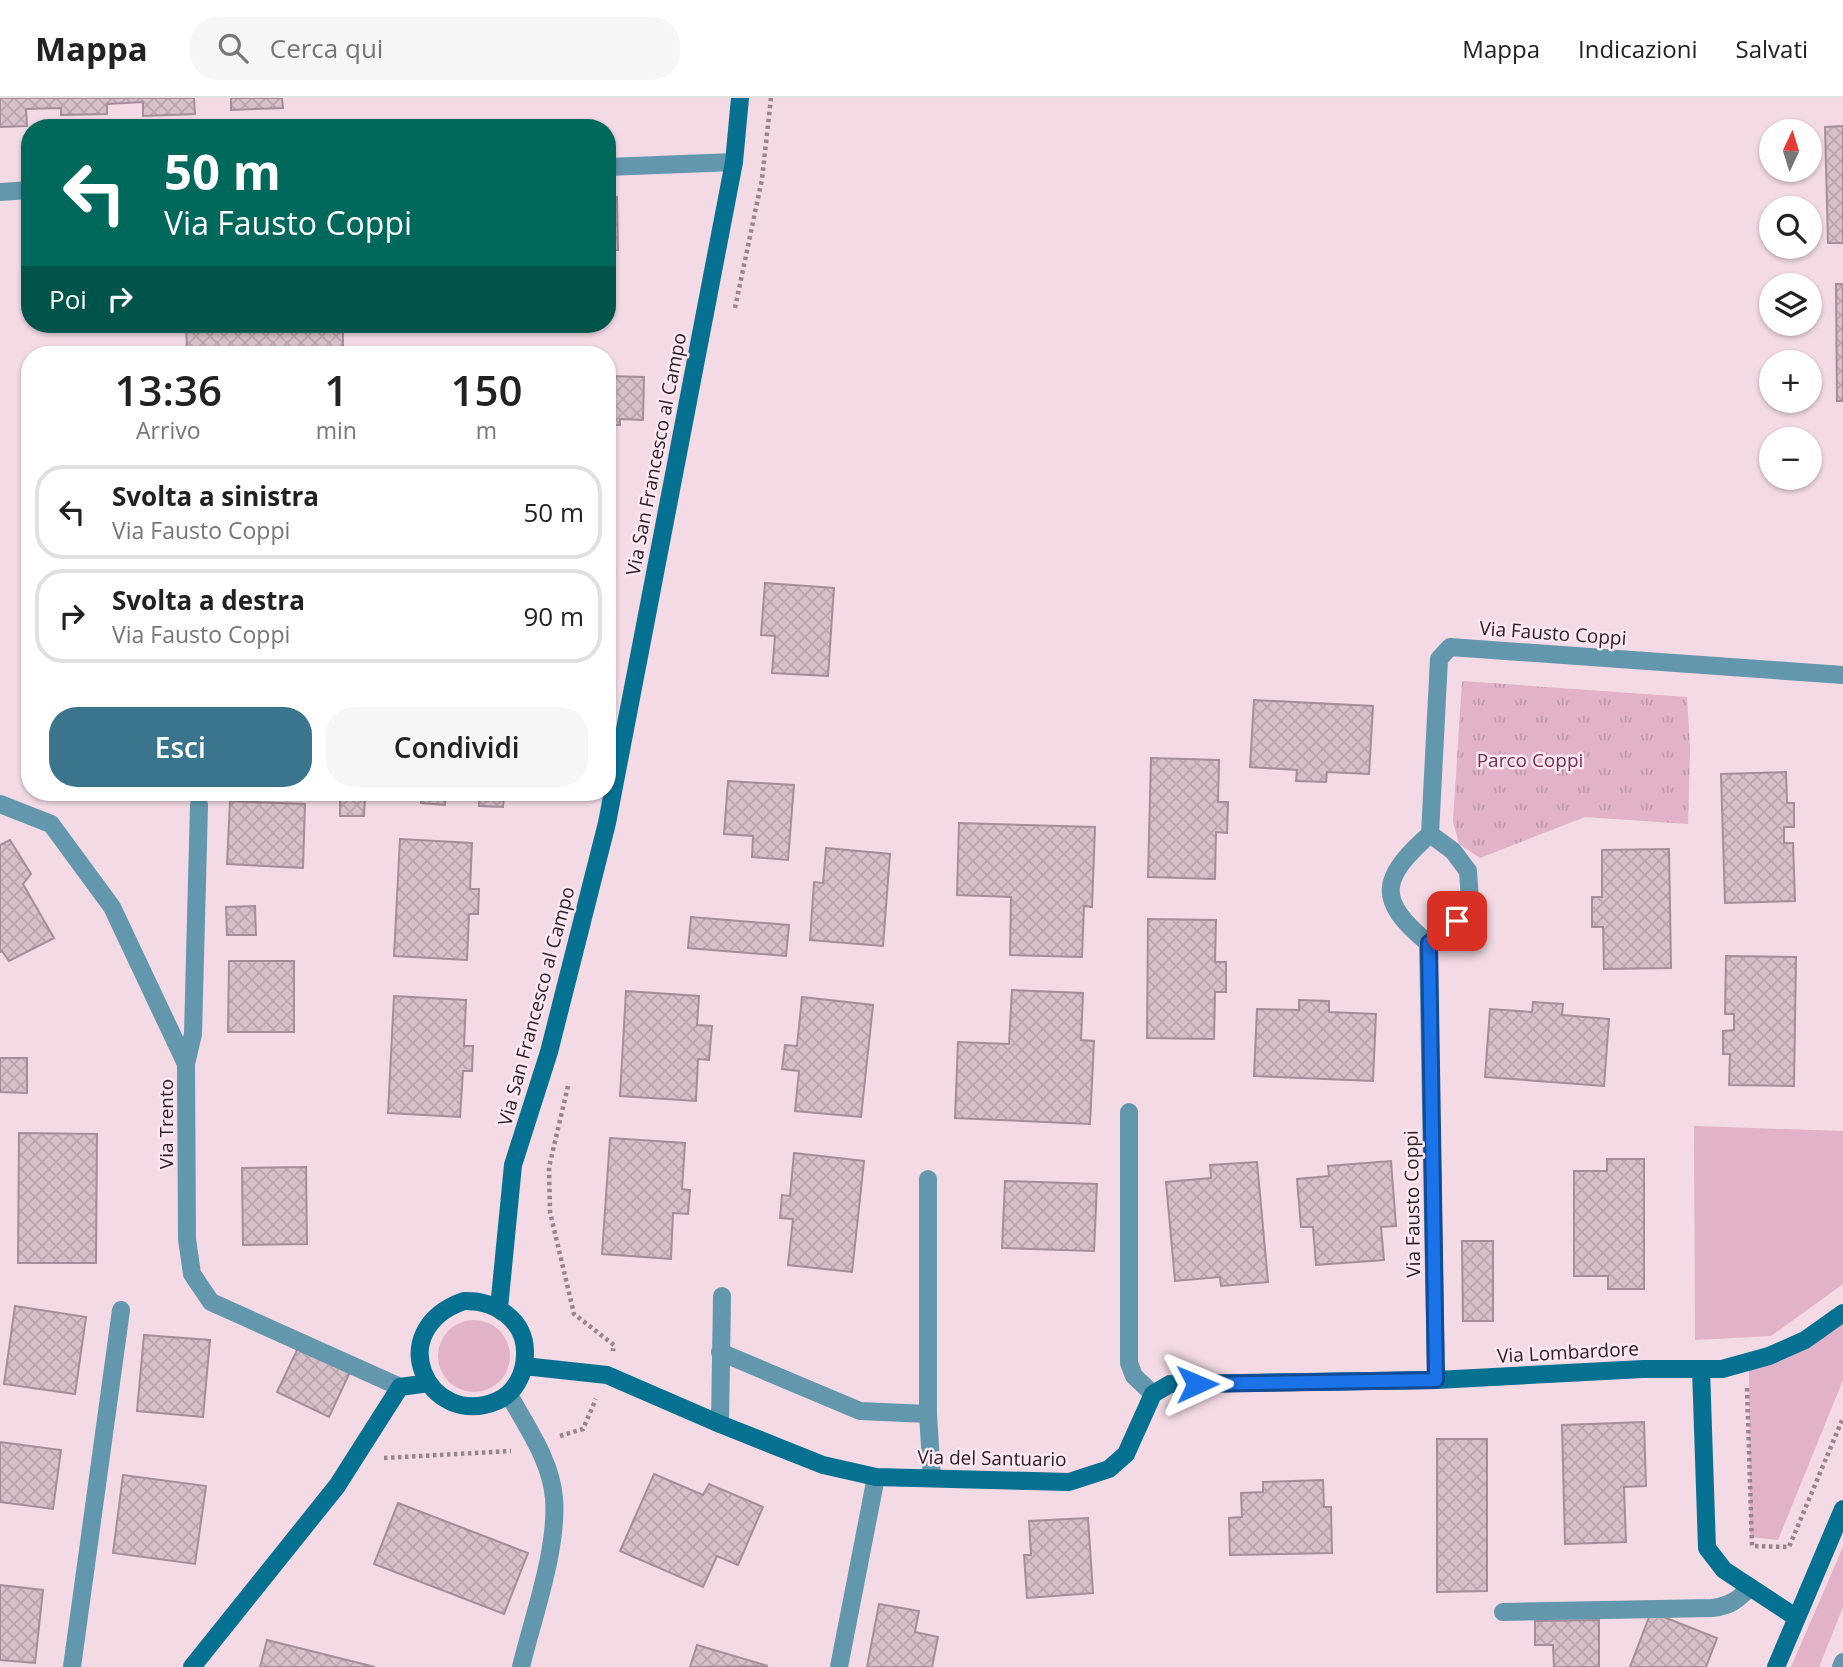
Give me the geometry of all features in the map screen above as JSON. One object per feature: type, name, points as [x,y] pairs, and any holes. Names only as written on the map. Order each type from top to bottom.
[{"type":"street","name":"Via San Francesco al Campo","points":[[616,776],[734,162],[740,98]]},
{"type":"street","points":[[616,167],[734,162]]},
{"type":"street","points":[[0,192],[21,191]]},
{"type":"street","name":"Via Fausto Coppi","points":[[1430,834],[1439,659],[1450,647],[1843,675]]},
{"type":"street","name":"Via San Francesco al Campo","points":[[499,1308],[513,1165],[549,1052],[611,801]]},
{"type":"street","name":"Via Trento","points":[[0,804],[51,824],[105,897],[186,1064],[187,1239],[192,1274],[211,1303],[400,1387]]},
{"type":"street","points":[[186,1064],[193,1034],[199,805]]},
{"type":"street","points":[[1430,834],[1453,851],[1468,871],[1470,900],[1457,921],[1429,943],[1406,925],[1392,904],[1392,876],[1407,855],[1430,834]]},
{"type":"street","name":"Via Fausto Coppi","points":[[1429,943],[1436,1380]]},
{"type":"street","points":[[1129,1112],[1129,1363],[1134,1376],[1153,1394],[1170,1384],[1436,1380]]},
{"type":"street","points":[[928,1179],[928,1414],[932,1478]]},
{"type":"street","points":[[720,1424],[722,1296]]},
{"type":"street","points":[[464,1301],[478,1301],[499,1308],[522,1332],[526,1350],[524,1366],[509,1395],[487,1405],[468,1406],[450,1402],[436,1392],[421,1368],[419,1350],[423,1335],[432,1320],[447,1307],[464,1301]]},
{"type":"street","points":[[72,1667],[121,1310]]},
{"type":"street","name":"Via Lombardore","points":[[1436,1380],[1643,1369],[1722,1369],[1769,1356],[1805,1340],[1843,1313]]},
{"type":"street","points":[[720,1352],[860,1411],[928,1414]]},
{"type":"street","name":"Via del Santuario","points":[[524,1366],[607,1375],[823,1465],[876,1477],[1069,1482],[1109,1469],[1126,1454],[1153,1394]]},
{"type":"street","points":[[1701,1369],[1707,1549],[1724,1570],[1797,1618]]},
{"type":"street","points":[[192,1667],[337,1486],[400,1387],[429,1383]]},
{"type":"street","points":[[509,1395],[542,1455],[554,1498],[552,1545],[521,1667]]},
{"type":"street","points":[[839,1667],[876,1477]]},
{"type":"street","points":[[1776,1667],[1843,1509]]},
{"type":"street","points":[[1503,1612],[1712,1608],[1726,1606],[1738,1600],[1750,1587]]},
{"type":"street","points":[[1841,1667],[1843,1662]]},
{"type":"path","points":[[1747,1363],[1752,1546],[1789,1547],[1843,1418]]},
{"type":"green space","name":"Parco Coppi","points":[[1462,681],[1687,697],[1690,748],[1688,824],[1585,817],[1480,858],[1459,844],[1453,821]]},
{"type":"green space","points":[[1694,1126],[1843,1131],[1843,1284],[1771,1336],[1695,1340]]},
{"type":"green space","points":[[474,1320],[494,1326],[504,1336],[510,1356],[504,1376],[494,1386],[474,1392],[454,1386],[444,1376],[438,1356],[444,1336],[454,1326]]},
{"type":"green space","points":[[1843,1321],[1843,1380],[1778,1540],[1750,1537],[1749,1371],[1807,1349]]},
{"type":"green space","points":[[1843,1547],[1843,1607],[1819,1667],[1791,1667]]},
{"type":"building","points":[[0,98],[194,98],[195,114],[143,116],[143,102],[107,104],[107,114],[61,115],[61,108],[26,109],[27,119],[21,119],[21,126],[0,127]]},
{"type":"building","points":[[231,98],[282,98],[283,108],[231,110]]},
{"type":"building","points":[[1843,126],[1843,243],[1828,243],[1825,127]]},
{"type":"building","points":[[616,197],[617,197],[616,250]]},
{"type":"building","points":[[1836,284],[1843,284],[1843,401],[1837,401]]},
{"type":"building","points":[[186,333],[343,333],[343,346],[187,346]]},
{"type":"building","points":[[616,376],[644,377],[643,420],[620,419],[620,425],[616,425]]},
{"type":"building","points":[[765,583],[834,588],[828,676],[772,673],[775,636],[761,635]]},
{"type":"building","points":[[1254,700],[1373,706],[1369,774],[1327,772],[1326,782],[1296,781],[1297,770],[1250,767]]},
{"type":"building","points":[[1151,758],[1219,760],[1218,802],[1228,802],[1227,833],[1216,832],[1215,879],[1148,877]]},
{"type":"building","points":[[1786,772],[1787,803],[1794,803],[1794,827],[1784,827],[1784,843],[1793,843],[1795,901],[1725,903],[1721,774]]},
{"type":"building","points":[[728,781],[794,785],[788,860],[752,857],[753,836],[724,834]]},
{"type":"building","points":[[230,801],[305,804],[303,868],[227,864]]},
{"type":"building","points":[[340,801],[365,801],[364,816],[340,816]]},
{"type":"building","points":[[421,801],[445,801],[445,805]]},
{"type":"building","points":[[479,801],[504,801],[503,807],[479,806]]},
{"type":"building","points":[[959,823],[1095,827],[1092,907],[1084,906],[1082,957],[1010,955],[1011,897],[957,895]]},
{"type":"building","points":[[400,839],[472,843],[470,889],[479,889],[478,914],[469,914],[467,960],[394,956]]},
{"type":"building","points":[[10,840],[31,874],[23,884],[54,938],[9,961],[2,951],[0,952],[0,845]]},
{"type":"building","points":[[826,848],[890,854],[883,946],[810,940],[814,882],[823,883]]},
{"type":"building","points":[[1669,849],[1671,968],[1604,969],[1603,927],[1592,927],[1592,897],[1602,897],[1602,850]]},
{"type":"building","points":[[255,906],[256,935],[227,935],[226,907]]},
{"type":"building","points":[[691,917],[789,925],[786,956],[688,948]]},
{"type":"building","points":[[1148,919],[1216,920],[1215,962],[1226,962],[1226,992],[1215,992],[1214,1039],[1147,1038]]},
{"type":"building","points":[[1726,956],[1796,957],[1794,1086],[1729,1085],[1730,1054],[1723,1054],[1723,1031],[1734,1030],[1734,1014],[1725,1014]]},
{"type":"building","points":[[229,961],[294,961],[294,1032],[228,1032]]},
{"type":"building","points":[[1012,990],[1083,993],[1081,1040],[1094,1041],[1090,1124],[955,1118],[958,1042],[1009,1044]]},
{"type":"building","points":[[626,991],[699,996],[697,1025],[712,1026],[709,1060],[698,1059],[696,1101],[620,1096]]},
{"type":"building","points":[[394,996],[466,1000],[464,1046],[473,1046],[472,1071],[463,1071],[460,1117],[388,1113]]},
{"type":"building","points":[[802,997],[873,1005],[861,1117],[795,1111],[799,1071],[782,1069],[785,1045],[797,1046]]},
{"type":"building","points":[[1299,1000],[1329,1001],[1329,1012],[1376,1014],[1373,1081],[1254,1076],[1257,1009],[1299,1010]]},
{"type":"building","points":[[1533,1002],[1563,1004],[1562,1015],[1609,1019],[1604,1086],[1485,1077],[1490,1009],[1532,1012]]},
{"type":"building","points":[[0,1058],[27,1058],[27,1093],[0,1092]]},
{"type":"building","points":[[19,1133],[97,1134],[96,1263],[18,1263]]},
{"type":"building","points":[[610,1138],[685,1143],[682,1189],[690,1190],[688,1214],[673,1213],[671,1259],[602,1254]]},
{"type":"building","points":[[794,1153],[864,1161],[852,1272],[788,1265],[793,1219],[780,1218],[782,1195],[790,1196]]},
{"type":"building","points":[[1607,1159],[1644,1159],[1644,1289],[1608,1289],[1608,1276],[1574,1276],[1574,1171],[1607,1171]]},
{"type":"building","points":[[1391,1161],[1396,1226],[1381,1227],[1384,1260],[1316,1265],[1313,1227],[1301,1227],[1297,1179],[1329,1176],[1328,1166]]},
{"type":"building","points":[[1257,1162],[1268,1282],[1221,1286],[1220,1277],[1175,1281],[1166,1182],[1211,1178],[1210,1165]]},
{"type":"building","points":[[306,1167],[307,1244],[243,1245],[242,1168]]},
{"type":"building","points":[[1005,1181],[1097,1184],[1094,1251],[1002,1248]]},
{"type":"building","points":[[1462,1241],[1493,1241],[1493,1321],[1463,1321]]},
{"type":"building","points":[[15,1306],[86,1317],[75,1394],[4,1384]]},
{"type":"building","points":[[144,1335],[210,1340],[203,1417],[137,1411]]},
{"type":"building","points":[[298,1348],[350,1372],[329,1417],[277,1392]]},
{"type":"building","points":[[1644,1422],[1646,1486],[1624,1487],[1626,1542],[1565,1544],[1562,1425]]},
{"type":"building","points":[[1437,1439],[1487,1439],[1487,1591],[1437,1592]]},
{"type":"building","points":[[0,1442],[61,1450],[53,1509],[0,1502]]},
{"type":"building","points":[[654,1474],[703,1495],[709,1484],[763,1507],[738,1565],[717,1556],[703,1587],[620,1551]]},
{"type":"building","points":[[123,1475],[206,1486],[195,1564],[113,1553]]},
{"type":"building","points":[[1323,1480],[1324,1507],[1331,1507],[1332,1553],[1230,1555],[1229,1518],[1242,1517],[1241,1493],[1263,1492],[1263,1482]]},
{"type":"building","points":[[398,1503],[528,1553],[504,1614],[374,1564]]},
{"type":"building","points":[[1088,1518],[1093,1593],[1027,1598],[1024,1555],[1031,1555],[1029,1521]]},
{"type":"building","points":[[0,1585],[43,1590],[35,1663],[0,1660]]},
{"type":"building","points":[[879,1604],[919,1611],[915,1632],[938,1637],[932,1667],[867,1667]]},
{"type":"building","points":[[1651,1612],[1717,1638],[1706,1667],[1630,1667]]},
{"type":"building","points":[[1599,1620],[1599,1667],[1554,1667],[1553,1645],[1535,1645],[1535,1621]]},
{"type":"building","points":[[267,1640],[375,1667],[260,1667]]},
{"type":"building","points":[[697,1645],[768,1666],[690,1667]]},
{"type":"route","points":[[1197,1384],[1436,1380],[1429,943],[1457,921]]}]
